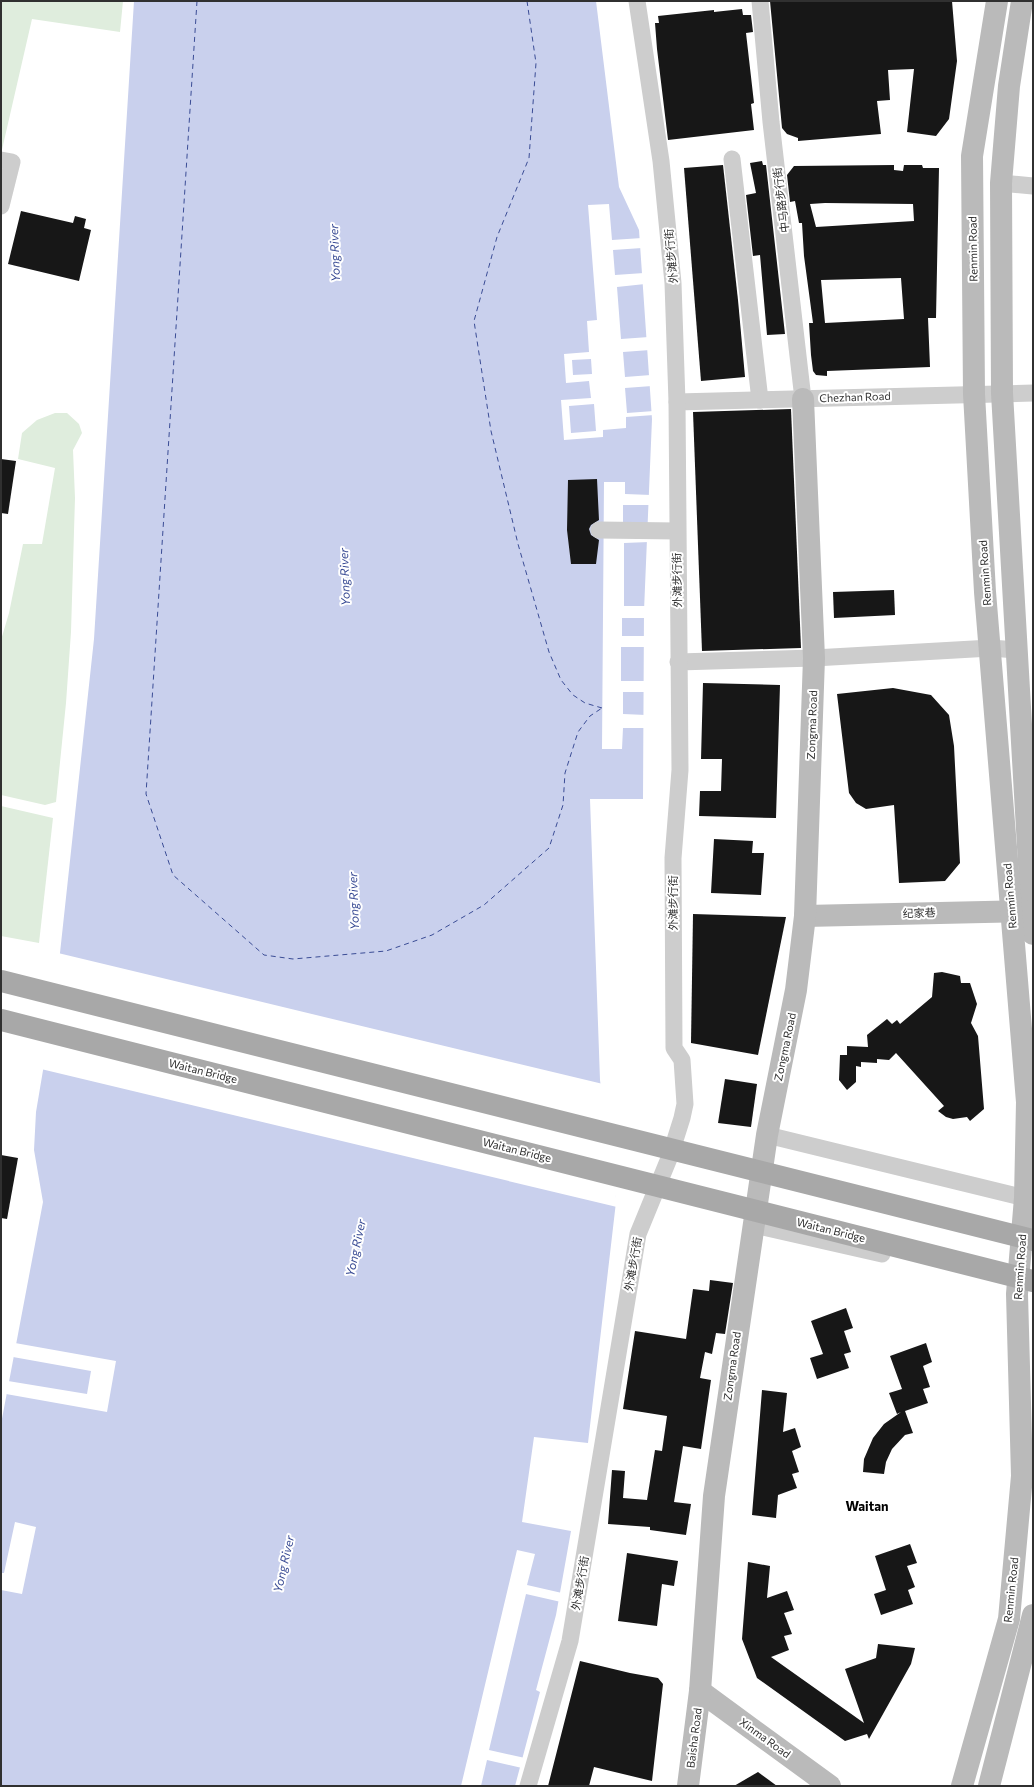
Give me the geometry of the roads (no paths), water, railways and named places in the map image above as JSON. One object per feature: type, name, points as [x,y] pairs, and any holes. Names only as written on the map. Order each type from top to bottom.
[{"type":"main road","name":"Renmin Road","points":[[997,1],[972,156],[974,394],[985,592],[991,648],[1025,911],[1033,934]]},
{"type":"main road","name":"Renmin Road","points":[[962,1786],[1009,1619],[1022,1476],[1027,1102],[1025,911],[1015,597],[1002,393],[1002,183],[1010,86],[1022,1]]},
{"type":"main road","name":"Zongma Road","points":[[700,1690],[714,1496],[767,1135],[796,990],[805,916],[814,658],[803,399]]},
{"type":"main road","name":"纪家巷","points":[[805,916],[1025,911]]},
{"type":"main road","points":[[1,981],[1033,1240]]},
{"type":"main road","name":"Waitan Bridge","points":[[1,1020],[1025,1282]]},
{"type":"main road","points":[[989,1786],[1033,1615]]},
{"type":"main road","name":"Baisha Road","points":[[688,1786],[700,1690]]},
{"type":"main road","name":"Xinma Road","points":[[700,1690],[830,1786]]},
{"type":"street","name":"外滩步行街","points":[[528,1786],[570,1641],[638,1234],[670,1156],[685,1104],[682,1060],[674,1048],[673,858],[680,770],[677,402],[673,283],[662,169],[637,1]]},
{"type":"street","name":"中马路步行街","points":[[760,1],[771,122],[803,399]]},
{"type":"street","points":[[732,159],[760,400]]},
{"type":"street","points":[[1,160],[12,162],[1,206]]},
{"type":"street","points":[[1002,183],[1033,186]]},
{"type":"street","name":"Chezhan Road","points":[[677,402],[1033,393]]},
{"type":"street","points":[[599,530],[677,531]]},
{"type":"street","points":[[678,662],[814,658],[991,648],[1016,650]]},
{"type":"street","points":[[767,1135],[1026,1198]]},
{"type":"street","points":[[754,1225],[1025,1282]]},
{"type":"water","name":"Yong River","points":[[134,1],[596,1],[619,187],[639,230],[652,419],[644,611],[643,799],[590,799],[600,1080],[616,1202],[588,1443],[534,1437],[522,1522],[571,1531],[556,1615],[536,1690],[540,1692],[515,1786],[1,1786],[1,1424],[43,1202],[34,1150],[36,1112],[55,999],[94,639]]},
{"type":"district","name":"Waitan","points":[[867,1506]]}]
